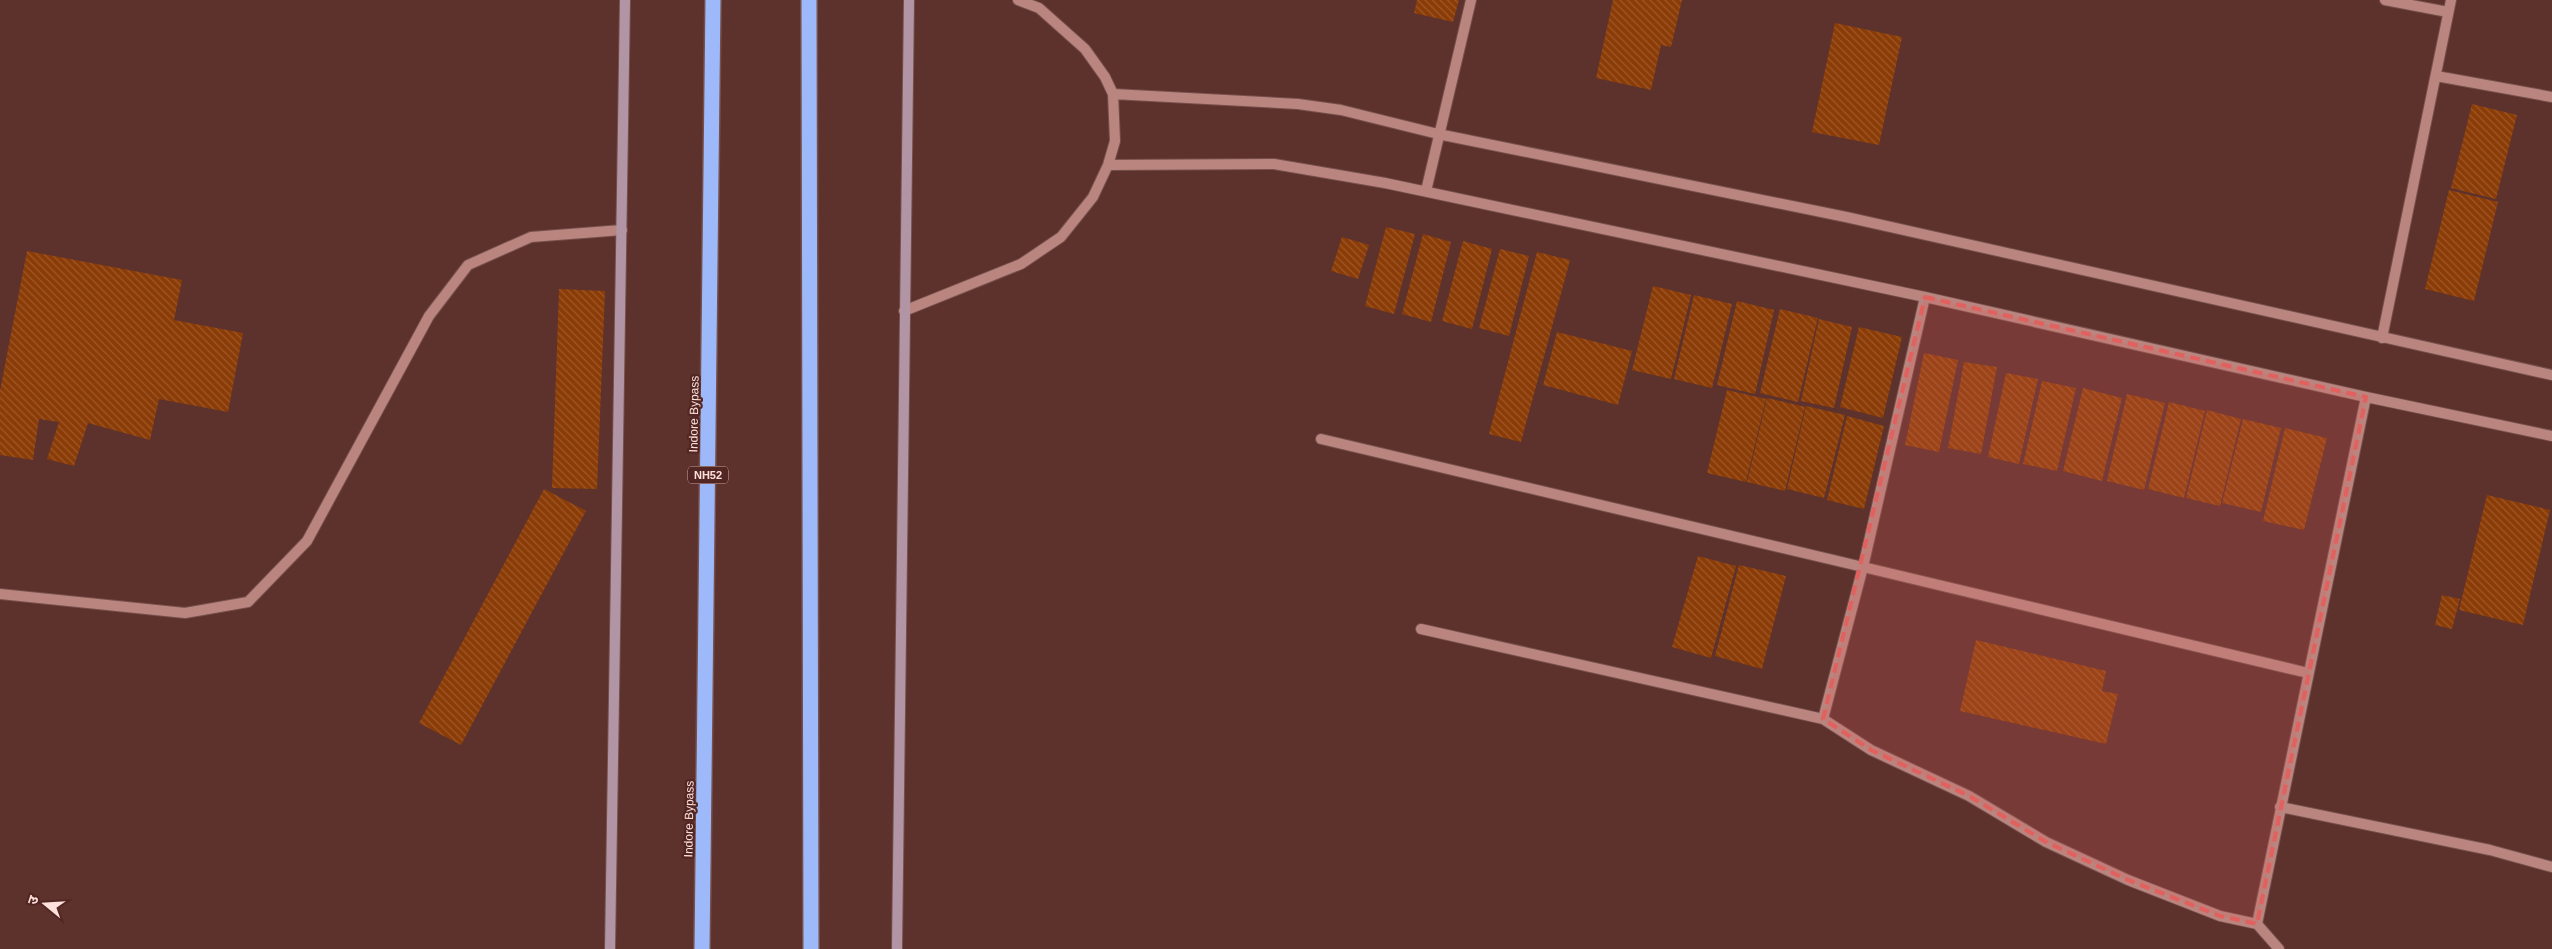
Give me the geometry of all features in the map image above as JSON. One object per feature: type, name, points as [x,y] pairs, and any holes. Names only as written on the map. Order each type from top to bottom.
[{"type":"highway","name":"Indore Bypass","points":[[702,949],[713,0]]},
{"type":"highway","points":[[809,0],[811,949]]},
{"type":"street","points":[[610,949],[624,0]]},
{"type":"street","points":[[897,949],[904,311],[910,0]]},
{"type":"street","points":[[904,311],[1021,264],[1061,237],[1093,197],[1108,165],[1115,141],[1113,94],[1105,77],[1085,49],[1039,8],[1018,0]]},
{"type":"street","points":[[1426,191],[1471,0]]},
{"type":"street","points":[[2385,0],[2448,12]]},
{"type":"street","points":[[2382,338],[2451,0]]},
{"type":"street","points":[[2436,76],[2552,98]]},
{"type":"street","points":[[1113,94],[1319,106],[1438,134],[1846,218],[2552,375]]},
{"type":"street","points":[[1108,165],[1274,164],[1426,191],[1925,297],[2366,397],[2552,436]]},
{"type":"street","points":[[0,594],[185,613],[248,602],[306,541],[429,316],[468,265],[531,237],[622,230]]},
{"type":"street","points":[[1823,719],[1863,567],[1925,297]]},
{"type":"street","points":[[2257,924],[2366,397]]},
{"type":"street","points":[[1321,439],[2308,673]]},
{"type":"street","points":[[1421,629],[1823,719],[1871,750],[1969,796],[2046,842],[2137,884],[2220,916],[2257,924],[2279,949]]},
{"type":"street","points":[[2280,807],[2481,848],[2552,867]]},
{"type":"highlighted area","points":[[1925,297],[2366,397],[2257,924],[2220,916],[2128,880],[2046,842],[1969,796],[1871,750],[1823,719]]},
{"type":"building","points":[[1417,0],[1459,0],[1453,22],[1414,13]]},
{"type":"building","points":[[1613,0],[1682,0],[1671,47],[1661,45],[1651,90],[1596,78]]},
{"type":"building","points":[[1835,23],[1902,37],[1879,145],[1812,132]]},
{"type":"building","points":[[2472,104],[2517,115],[2496,199],[2451,188]]},
{"type":"building","points":[[2449,190],[2498,202],[2474,301],[2425,289]]},
{"type":"building","points":[[1386,227],[1415,234],[1394,314],[1365,306]]},
{"type":"building","points":[[1423,234],[1451,242],[1431,322],[1402,314]]},
{"type":"building","points":[[1342,237],[1369,245],[1358,279],[1331,271]]},
{"type":"building","points":[[1463,241],[1492,249],[1472,329],[1442,321]]},
{"type":"building","points":[[1500,249],[1529,256],[1509,336],[1479,328]]},
{"type":"building","points":[[27,251],[182,280],[174,320],[243,333],[228,412],[159,399],[150,440],[88,423],[74,466],[47,459],[59,422],[39,419],[33,460],[0,455],[0,391]]},
{"type":"building","points":[[1537,252],[1570,260],[1521,442],[1489,434]]},
{"type":"building","points":[[1653,286],[1691,295],[1671,379],[1632,370]]},
{"type":"building","points":[[559,289],[605,291],[597,489],[552,488]]},
{"type":"building","points":[[1694,295],[1732,304],[1712,388],[1674,379]]},
{"type":"building","points":[[1737,301],[1774,310],[1755,394],[1717,385]]},
{"type":"building","points":[[1780,309],[1818,318],[1798,402],[1760,393]]},
{"type":"building","points":[[1819,319],[1852,327],[1834,408],[1801,401]]},
{"type":"building","points":[[1859,327],[1902,337],[1883,418],[1840,407]]},
{"type":"building","points":[[1557,332],[1632,351],[1618,405],[1543,385]]},
{"type":"building","points":[[1924,353],[1958,360],[1939,452],[1905,445]]},
{"type":"building","points":[[1964,362],[1997,367],[1981,454],[1948,448]]},
{"type":"building","points":[[2006,373],[2038,379],[2019,464],[1988,457]]},
{"type":"building","points":[[2042,381],[2076,388],[2057,471],[2023,464]]},
{"type":"building","points":[[2083,388],[2122,398],[2102,481],[2063,471]]},
{"type":"building","points":[[1727,390],[1766,399],[1746,482],[1707,473]]},
{"type":"building","points":[[2127,394],[2165,403],[2144,490],[2107,481]]},
{"type":"building","points":[[1767,398],[1805,407],[1785,491],[1747,482]]},
{"type":"building","points":[[2169,402],[2205,411],[2184,498],[2148,489]]},
{"type":"building","points":[[1806,406],[1845,415],[1824,498],[1787,489]]},
{"type":"building","points":[[2207,410],[2241,419],[2220,506],[2186,498]]},
{"type":"building","points":[[1847,416],[1884,426],[1864,509],[1827,500]]},
{"type":"building","points":[[2243,419],[2281,428],[2261,512],[2222,503]]},
{"type":"building","points":[[2285,428],[2327,438],[2304,530],[2263,521]]},
{"type":"building","points":[[544,489],[586,511],[461,745],[419,723]]},
{"type":"building","points":[[2487,495],[2550,510],[2523,625],[2459,610]]},
{"type":"building","points":[[1698,556],[1736,566],[1711,658],[1672,647]]},
{"type":"building","points":[[1739,565],[1786,576],[1762,669],[1715,656]]},
{"type":"building","points":[[2442,595],[2460,599],[2452,629],[2435,625]]},
{"type":"building","points":[[1976,640],[2106,671],[2102,691],[2118,694],[2106,744],[1960,711]]}]
